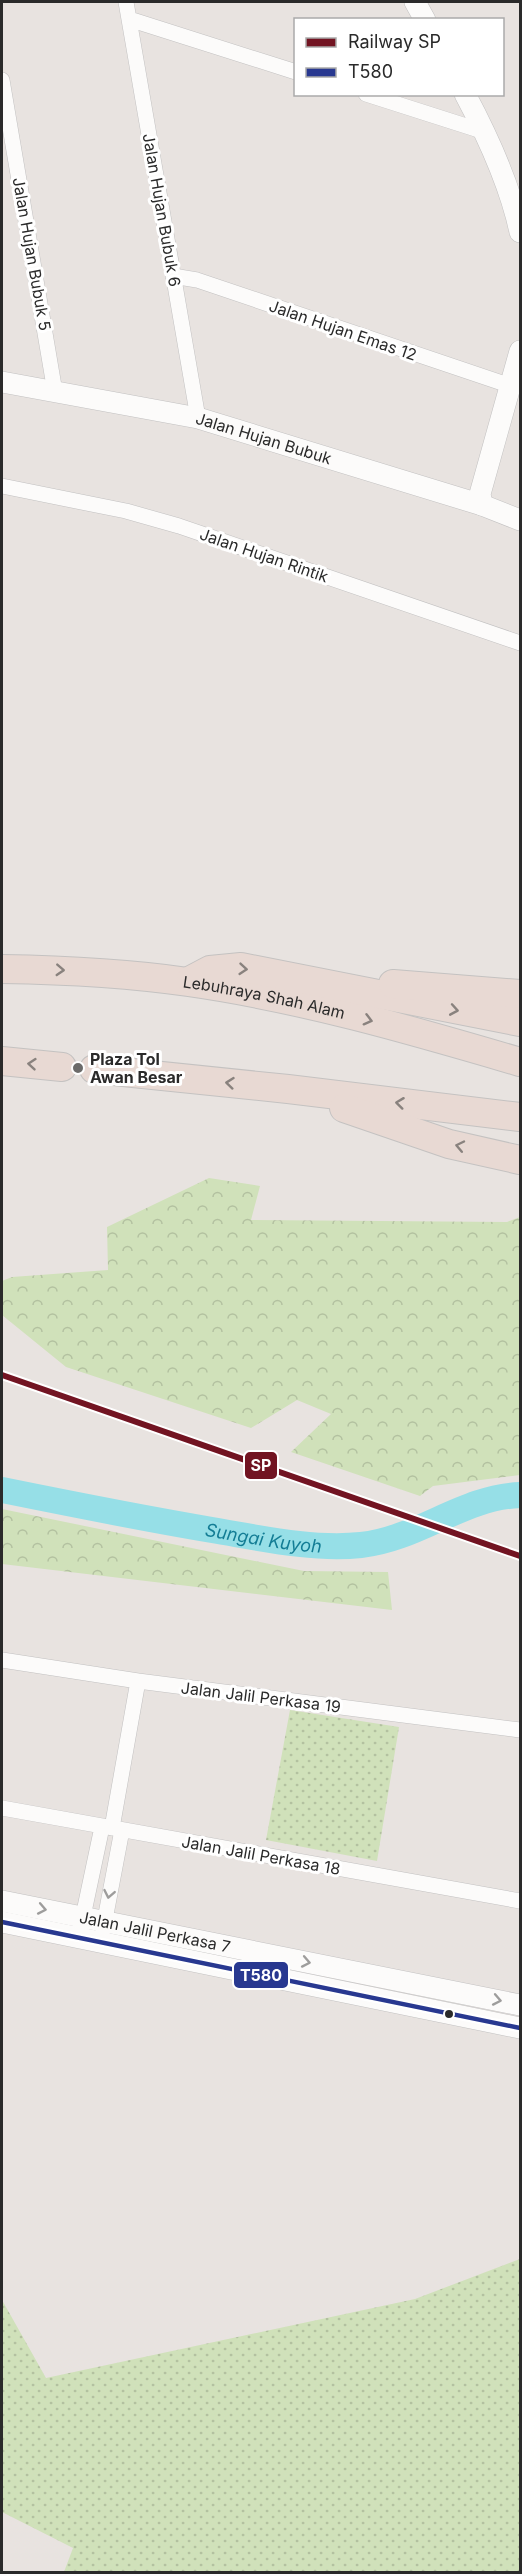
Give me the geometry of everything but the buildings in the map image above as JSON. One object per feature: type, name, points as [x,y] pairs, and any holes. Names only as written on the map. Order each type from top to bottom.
[{"type":"highway","points":[[188,982],[210,970],[241,968],[520,1022]]},
{"type":"highway","name":"Lebuhraya Shah Alam","points":[[2,969],[102,972],[188,982],[318,1007],[520,1062]]},
{"type":"highway","points":[[356,991],[384,983],[520,994]]},
{"type":"highway","points":[[2,1062],[62,1067]]},
{"type":"highway","points":[[94,1069],[288,1089],[520,1117]]},
{"type":"highway","points":[[288,1089],[449,1144],[520,1160]]},
{"type":"street","name":"Jalan Hujan Bubuk 6","points":[[126,2],[198,418]]},
{"type":"street","points":[[415,2],[424,18]]},
{"type":"street","points":[[129,19],[294,71]]},
{"type":"street","name":"Jalan Hujan Bubuk 5","points":[[2,80],[55,392]]},
{"type":"street","points":[[372,96],[485,132]]},
{"type":"street","points":[[466,96],[485,132],[517,216],[520,232]]},
{"type":"street","name":"Jalan Hujan Emas 12","points":[[173,276],[197,280],[511,386]]},
{"type":"street","points":[[482,505],[480,494],[520,351]]},
{"type":"street","name":"Jalan Hujan Bubuk","points":[[2,382],[198,418],[482,505],[520,520]]},
{"type":"street","name":"Jalan Hujan Rintik","points":[[2,486],[126,511],[179,526],[520,643]]},
{"type":"street","name":"Jalan Jalil Perkasa 19","points":[[2,1660],[138,1681],[520,1730]]},
{"type":"street","points":[[100,1944],[112,1828],[138,1681]]},
{"type":"street","name":"Jalan Jalil Perkasa 18","points":[[2,1808],[520,1901]]},
{"type":"street","points":[[79,1940],[83,1917],[112,1828]]},
{"type":"street","name":"Jalan Jalil Perkasa 7","points":[[2,1901],[520,2005]]},
{"type":"street","name":"Jalan Jalil Perkasa 7","points":[[2,1922],[79,1940],[520,2028]]},
{"type":"green space","points":[[209,1178],[260,1186],[251,1220],[507,1222],[520,1217],[520,1475],[433,1486],[420,1496],[291,1452],[331,1414],[297,1400],[251,1428],[66,1367],[2,1315],[2,1281],[12,1277],[108,1270],[107,1227]]},
{"type":"green space","points":[[2,1509],[304,1571],[388,1572],[392,1610],[2,1564]]},
{"type":"green space","points":[[290,1710],[399,1727],[377,1861],[266,1840]]},
{"type":"green space","points":[[520,2259],[520,2572],[64,2572],[73,2548],[2,2512],[2,2300],[46,2378],[415,2299]]},
{"type":"waterway","name":"Sungai Kuyoh","points":[[2,1490],[267,1540],[324,1546],[361,1545],[382,1541],[479,1503],[499,1497],[520,1495]]},
{"type":"rail line","name":"SP","points":[[2,1375],[520,1556]]},
{"type":"transit line","name":"T580","points":[[2,1922],[520,2028]]},
{"type":"place","name":"Plaza Tol Awan Besar","points":[[78,1068]]}]
